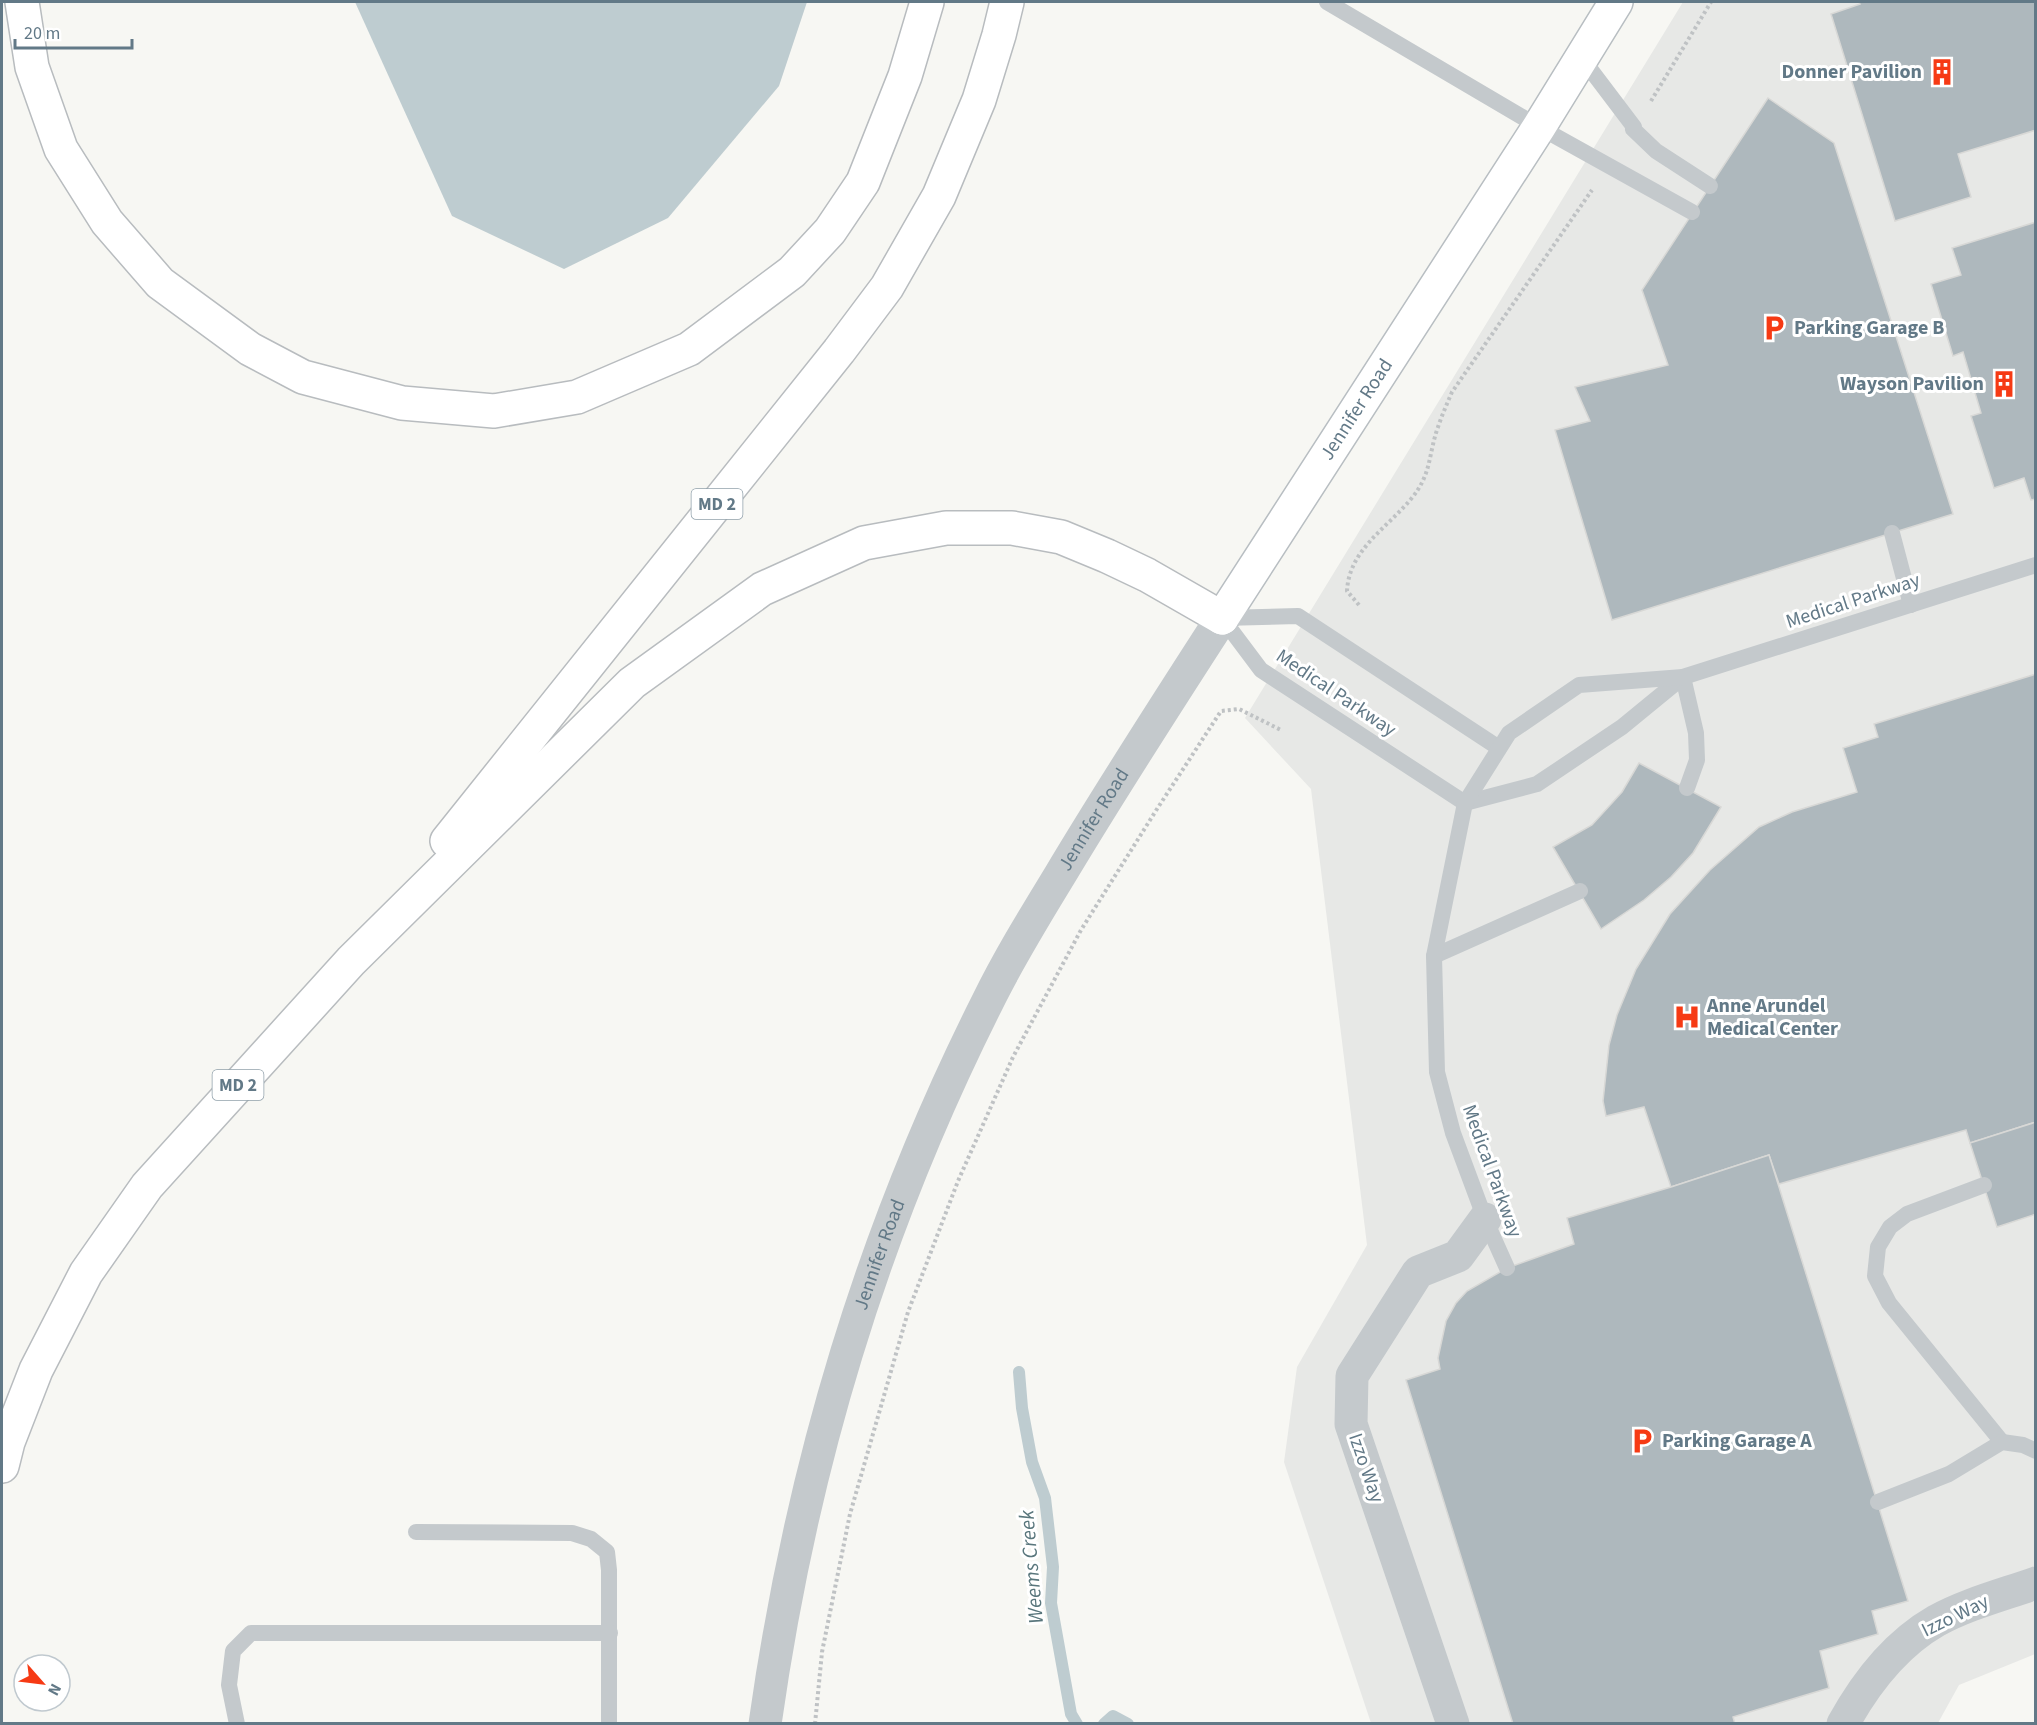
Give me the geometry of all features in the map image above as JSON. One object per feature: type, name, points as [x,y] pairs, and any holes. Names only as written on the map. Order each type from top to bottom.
[{"type":"main road","points":[[22,2],[32,67],[61,149],[107,222],[160,283],[249,349],[303,377],[402,403],[495,411],[577,397],[689,349],[792,272],[830,231],[863,182],[905,76],[927,2]]},
{"type":"main road","name":"MD 2","points":[[2,1466],[8,1442],[36,1370],[86,1273],[147,1186],[351,962],[839,351],[886,287],[939,196],[980,100],[1007,2]]},
{"type":"main road","name":"Jennifer Road","points":[[1222,618],[1539,127],[1616,2]]},
{"type":"main road","points":[[351,962],[632,683],[762,589],[864,543],[946,528],[1012,528],[1061,537],[1147,575],[1222,618]]},
{"type":"street","name":"Jennifer Road","points":[[765,1724],[788,1582],[817,1456],[863,1297],[918,1151],[948,1082],[989,998],[1039,909],[1151,726],[1222,618]]},
{"type":"street","name":"Izzo Way","points":[[1453,1724],[1351,1424],[1352,1376],[1418,1272],[1458,1256],[1485,1219]]},
{"type":"street","name":"Izzo Way","points":[[1843,1724],[1867,1686],[1901,1645],[1935,1621],[1976,1602],[2036,1583]]},
{"type":"lane","points":[[1327,2],[1539,127],[1692,213]]},
{"type":"lane","points":[[1581,57],[1634,129],[1656,152],[1710,186]]},
{"type":"lane","points":[[1892,533],[1911,605]]},
{"type":"lane","name":"Medical Parkway","points":[[1507,1268],[1485,1219],[1453,1133],[1437,1072],[1434,956],[1465,803],[1509,733],[1579,685],[1683,677],[2036,565]]},
{"type":"lane","name":"Medical Parkway","points":[[1222,618],[1298,616],[1499,748]]},
{"type":"lane","name":"Medical Parkway","points":[[1222,618],[1261,670],[1465,803],[1537,784],[1622,727],[1683,677]]},
{"type":"lane","points":[[1683,677],[1696,733],[1697,760],[1687,788]]},
{"type":"lane","points":[[1434,956],[1580,891]]},
{"type":"lane","points":[[1984,1185],[1907,1214],[1890,1227],[1878,1247],[1875,1276],[1889,1303],[2002,1442]]},
{"type":"lane","points":[[1878,1502],[1949,1474],[2002,1442],[2023,1445],[2036,1451]]},
{"type":"lane","points":[[416,1532],[572,1533],[591,1539],[607,1552],[610,1633],[609,1724]]},
{"type":"lane","points":[[237,1724],[229,1685],[234,1651],[251,1633],[610,1633]]},
{"type":"path","points":[[1649,104],[1711,2]]},
{"type":"path","points":[[1359,605],[1347,591],[1348,577],[1356,557],[1411,499],[1426,479],[1437,428],[1452,392],[1593,189]]},
{"type":"path","points":[[815,1724],[822,1652],[850,1514],[889,1375],[908,1312],[958,1182],[1013,1057],[1081,930],[1221,711],[1239,709],[1281,730]]},
{"type":"shaded area","points":[[355,2],[807,2],[779,86],[668,218],[564,269],[452,216]]},
{"type":"shaded area","name":"Anne Arundel Medical Center","points":[[1683,2],[2035,2],[2035,1654],[1959,1685],[1938,1723],[1371,1723],[1284,1462],[1297,1367],[1367,1245],[1311,789],[1245,718]]},
{"type":"building","name":"Donner Pavilion","points":[[1859,2],[2036,2],[2036,130],[1958,154],[1971,197],[1895,221],[1831,14],[1860,4]]},
{"type":"building","name":"Parking Garage B","points":[[1768,98],[1834,143],[1953,514],[1612,620],[1555,430],[1590,421],[1575,387],[1668,365],[1642,290]]},
{"type":"building","name":"Wayson Pavilion","points":[[2036,222],[2036,499],[2031,500],[2024,478],[1994,488],[1971,416],[1981,413],[1963,352],[1953,356],[1931,284],[1961,275],[1952,248]]},
{"type":"building","points":[[2036,674],[2036,1122],[1970,1143],[1966,1130],[1779,1184],[1769,1155],[1671,1187],[1644,1107],[1606,1116],[1603,1101],[1609,1045],[1617,1015],[1636,969],[1670,914],[1710,870],[1759,827],[1792,812],[1857,792],[1843,748],[1878,737],[1874,724]]},
{"type":"building","points":[[1639,763],[1721,807],[1693,853],[1671,877],[1644,900],[1601,929],[1553,847],[1592,825],[1622,792]]},
{"type":"building","points":[[2036,1122],[2036,1214],[1997,1227],[1970,1143]]},
{"type":"building","name":"Parking Garage A","points":[[1769,1155],[1908,1601],[1872,1611],[1878,1634],[1820,1651],[1829,1688],[1733,1717],[1735,1724],[1513,1724],[1406,1380],[1440,1369],[1438,1358],[1446,1321],[1456,1303],[1467,1291],[1507,1268],[1574,1244],[1567,1218]]},
{"type":"waterway","name":"Weems Creek","points":[[1019,1372],[1022,1408],[1032,1462],[1045,1498],[1053,1567],[1051,1603],[1071,1714],[1077,1724]]},
{"type":"waterway","name":"Weems Creek","points":[[1104,1724],[1113,1716],[1128,1724]]},
{"type":"place","name":"Donner Pavilion","points":[[1942,72]]},
{"type":"place","name":"Parking Garage B","points":[[1774,328]]},
{"type":"place","name":"Wayson Pavilion","points":[[2004,384]]},
{"type":"place","name":"Anne Arundel Medical Center","points":[[1687,1017]]},
{"type":"place","name":"Parking Garage A","points":[[1642,1441]]}]
